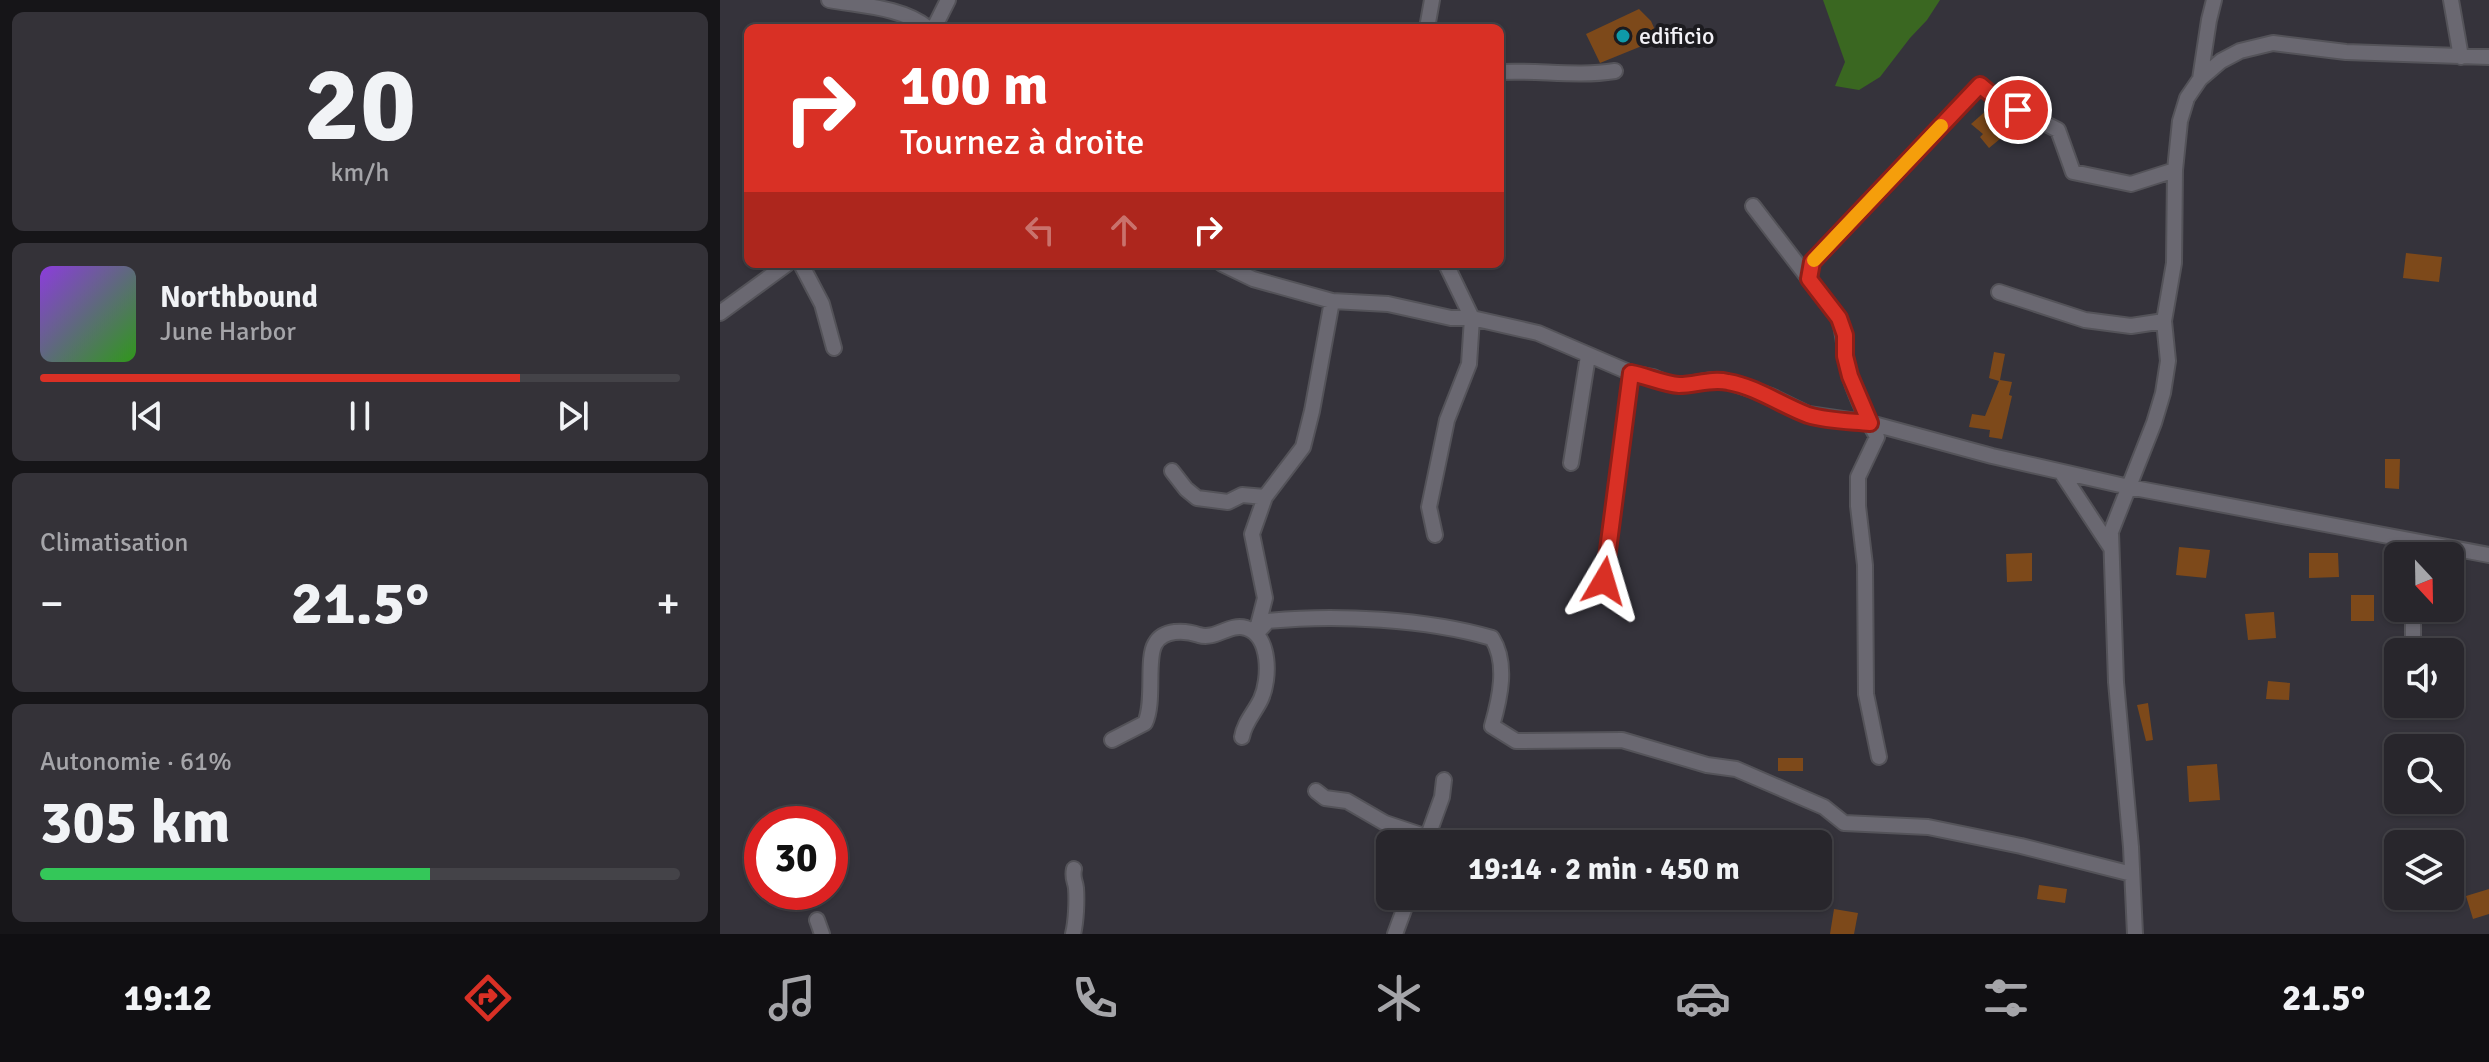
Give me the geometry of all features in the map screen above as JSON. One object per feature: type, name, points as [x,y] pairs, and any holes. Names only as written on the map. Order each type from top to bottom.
[{"type":"street","points":[[829,0],[898,12],[923,24]]},
{"type":"street","points":[[936,24],[948,0]]},
{"type":"street","points":[[1428,24],[1431,0]]},
{"type":"street","points":[[2200,79],[2214,0]]},
{"type":"street","points":[[2451,0],[2461,57]]},
{"type":"street","points":[[2135,934],[2116,682],[2111,532],[2163,393],[2168,361],[2164,321],[2174,263],[2175,170],[2180,121],[2187,98],[2200,79],[2221,61],[2240,51],[2273,43],[2346,52],[2489,57]]},
{"type":"street","points":[[1504,72],[1533,70],[1592,75],[1615,71]]},
{"type":"street","points":[[1809,279],[1812,262],[1980,85],[1998,100],[2058,130],[2073,172],[2131,184],[2175,170]]},
{"type":"street","points":[[1753,206],[1839,318],[1845,335],[1845,356],[1850,376],[1877,437],[1858,477],[1858,506],[1865,565],[1866,694],[1879,757]]},
{"type":"street","points":[[720,313],[782,268]]},
{"type":"street","points":[[803,268],[822,304],[834,348]]},
{"type":"street","points":[[1230,268],[1253,279],[1332,301],[1388,304],[1538,333],[1631,373],[1669,384],[1711,380],[1729,382],[1771,396],[1808,414],[1832,420],[1870,423],[2061,472],[2384,543]]},
{"type":"street","points":[[1435,535],[1429,507],[1447,420],[1469,364],[1472,318],[1448,268]]},
{"type":"street","points":[[1999,292],[2085,320],[2131,326],[2164,321]]},
{"type":"street","points":[[1256,634],[1265,598],[1252,534],[1265,497],[1303,447],[1332,301]]},
{"type":"street","points":[[1571,463],[1588,356]]},
{"type":"street","points":[[1604,581],[1631,373]]},
{"type":"street","points":[[1172,471],[1197,498],[1228,502],[1242,495],[1265,497]]},
{"type":"street","points":[[2061,472],[2111,549]]},
{"type":"street","points":[[2464,553],[2489,555]]},
{"type":"street","points":[[1256,634],[1268,621],[1306,617],[1405,623],[1478,634],[1492,638],[1500,650],[1500,696],[1492,726],[1516,741],[1622,740],[1707,765],[1736,769],[1824,807],[1844,823],[1928,827],[2132,874]]},
{"type":"street","points":[[1112,740],[1145,723],[1151,693],[1153,646],[1158,640],[1179,631],[1207,638],[1236,626],[1250,629],[1264,646],[1266,683],[1262,698],[1242,737]]},
{"type":"street","points":[[1430,830],[1442,797],[1444,780]]},
{"type":"street","points":[[1316,791],[1325,798],[1347,801],[1402,830]]},
{"type":"street","points":[[1073,934],[1076,918],[1074,869]]},
{"type":"street","points":[[1395,934],[1404,910]]},
{"type":"green space","points":[[1823,0],[1940,0],[1880,77],[1859,90],[1835,86],[1845,62]]},
{"type":"building","name":"edificio","points":[[1639,9],[1651,21],[1659,39],[1600,63],[1586,34]]},
{"type":"building","points":[[1988,109],[1998,122],[2002,120],[2011,130],[1989,148],[1980,137],[1983,134],[1971,124]]},
{"type":"building","points":[[2406,253],[2442,257],[2439,282],[2403,278]]},
{"type":"building","points":[[1994,352],[2005,354],[2000,380],[2012,382],[2009,395],[2012,396],[2002,439],[1989,437],[1990,430],[1969,427],[1972,414],[1985,416],[1999,381],[1989,378]]},
{"type":"building","points":[[2385,459],[2400,459],[2399,489],[2385,488]]},
{"type":"building","points":[[2179,547],[2210,550],[2206,578],[2176,575]]},
{"type":"building","points":[[2032,553],[2032,581],[2007,582],[2006,554]]},
{"type":"building","points":[[2309,553],[2338,553],[2339,577],[2309,578]]},
{"type":"building","points":[[2351,595],[2374,595],[2374,621],[2351,621]]},
{"type":"building","points":[[2274,612],[2276,638],[2248,640],[2245,614]]},
{"type":"building","points":[[2268,681],[2290,683],[2289,700],[2266,699]]},
{"type":"building","points":[[2148,703],[2153,740],[2146,741],[2137,705]]},
{"type":"building","points":[[1778,758],[1803,758],[1803,771],[1778,771]]},
{"type":"building","points":[[2217,764],[2220,800],[2189,802],[2187,766]]},
{"type":"building","points":[[2039,885],[2067,889],[2065,903],[2037,899]]},
{"type":"building","points":[[2489,889],[2489,914],[2473,919],[2466,896]]},
{"type":"building","points":[[1834,909],[1858,913],[1854,934],[1830,934]]},
{"type":"slow traffic","points":[[1814,260],[1941,126]]},
{"type":"place","name":"edificio","points":[[1623,36]]},
{"type":"route","points":[[1604,581],[1631,373],[1669,384],[1711,380],[1729,382],[1771,396],[1808,414],[1832,420],[1870,423],[1850,376],[1845,356],[1845,335],[1839,318],[1809,279],[1812,262],[1980,85],[1998,100],[2018,110]]}]
